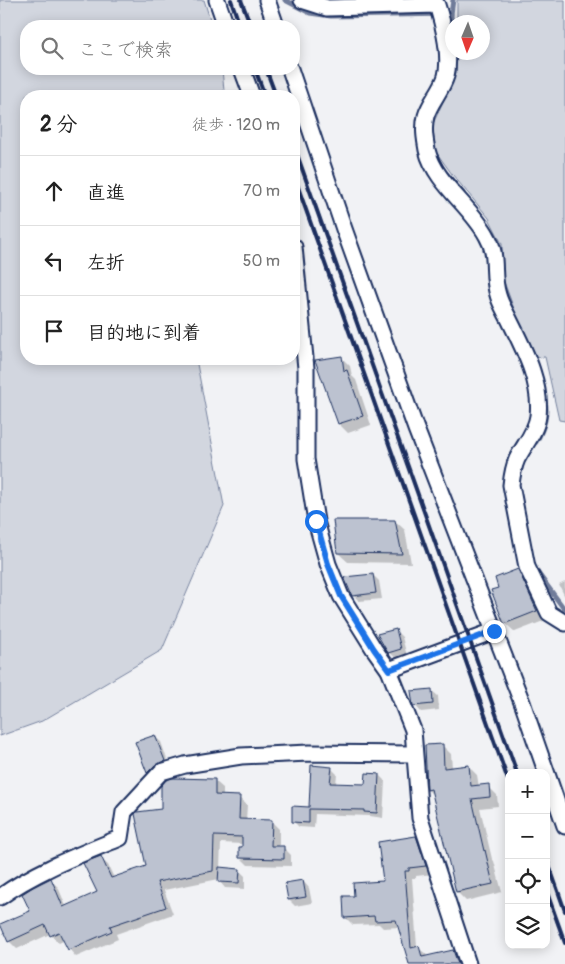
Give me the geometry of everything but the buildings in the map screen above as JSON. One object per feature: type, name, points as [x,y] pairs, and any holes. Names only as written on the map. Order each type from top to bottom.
[{"type":"street","points":[[217,0],[224,20]]},
{"type":"street","points":[[267,0],[274,20]]},
{"type":"street","points":[[302,0],[327,8],[437,5],[445,36],[447,62],[446,75],[426,116],[424,132],[428,152],[435,171],[477,220],[488,236],[494,251],[494,274],[497,294],[532,373],[538,396],[538,416],[534,430],[516,460],[511,485],[527,568],[549,613],[565,623]]},
{"type":"street","points":[[244,75],[250,90]]},
{"type":"street","points":[[292,75],[297,90]]},
{"type":"street","points":[[300,99],[344,229],[403,393],[523,704],[565,826]]},
{"type":"street","points":[[300,308],[306,368],[306,459],[316,521],[328,564],[341,596],[389,670],[413,730],[420,818],[468,964]]},
{"type":"street","points":[[389,670],[494,631]]},
{"type":"street","points":[[0,897],[31,878],[120,838],[124,812],[161,772],[184,764],[241,756],[309,753],[414,754]]},
{"type":"shaded area","points":[[0,0],[204,0],[210,20],[20,20],[20,75],[223,75],[224,90],[20,90],[20,365],[197,365],[224,506],[162,650],[42,721],[0,736]]},
{"type":"shaded area","points":[[457,0],[565,0],[565,421],[559,420],[545,357],[527,356],[504,291],[502,244],[489,218],[436,152],[432,126],[456,73],[456,60],[490,60],[490,15],[457,15]]},
{"type":"waterway","points":[[285,0],[310,13],[331,16],[451,15]]},
{"type":"waterway","points":[[451,14],[453,0]]},
{"type":"waterway","points":[[446,173],[463,193]]},
{"type":"waterway","points":[[503,285],[513,312]]},
{"type":"waterway","points":[[536,442],[545,422],[545,400]]},
{"type":"waterway","points":[[537,572],[565,610]]},
{"type":"railway","points":[[231,0],[238,20]]},
{"type":"railway","points":[[241,0],[249,20]]},
{"type":"railway","points":[[257,75],[263,90]]},
{"type":"railway","points":[[268,75],[274,90]]},
{"type":"railway","points":[[300,163],[516,769]]},
{"type":"railway","points":[[300,193],[505,772]]},
{"type":"railway","points":[[547,859],[565,911]]},
{"type":"railway","points":[[550,901],[565,943]]},
{"type":"route","points":[[316,521],[328,564],[341,596],[389,670],[494,631]]}]
